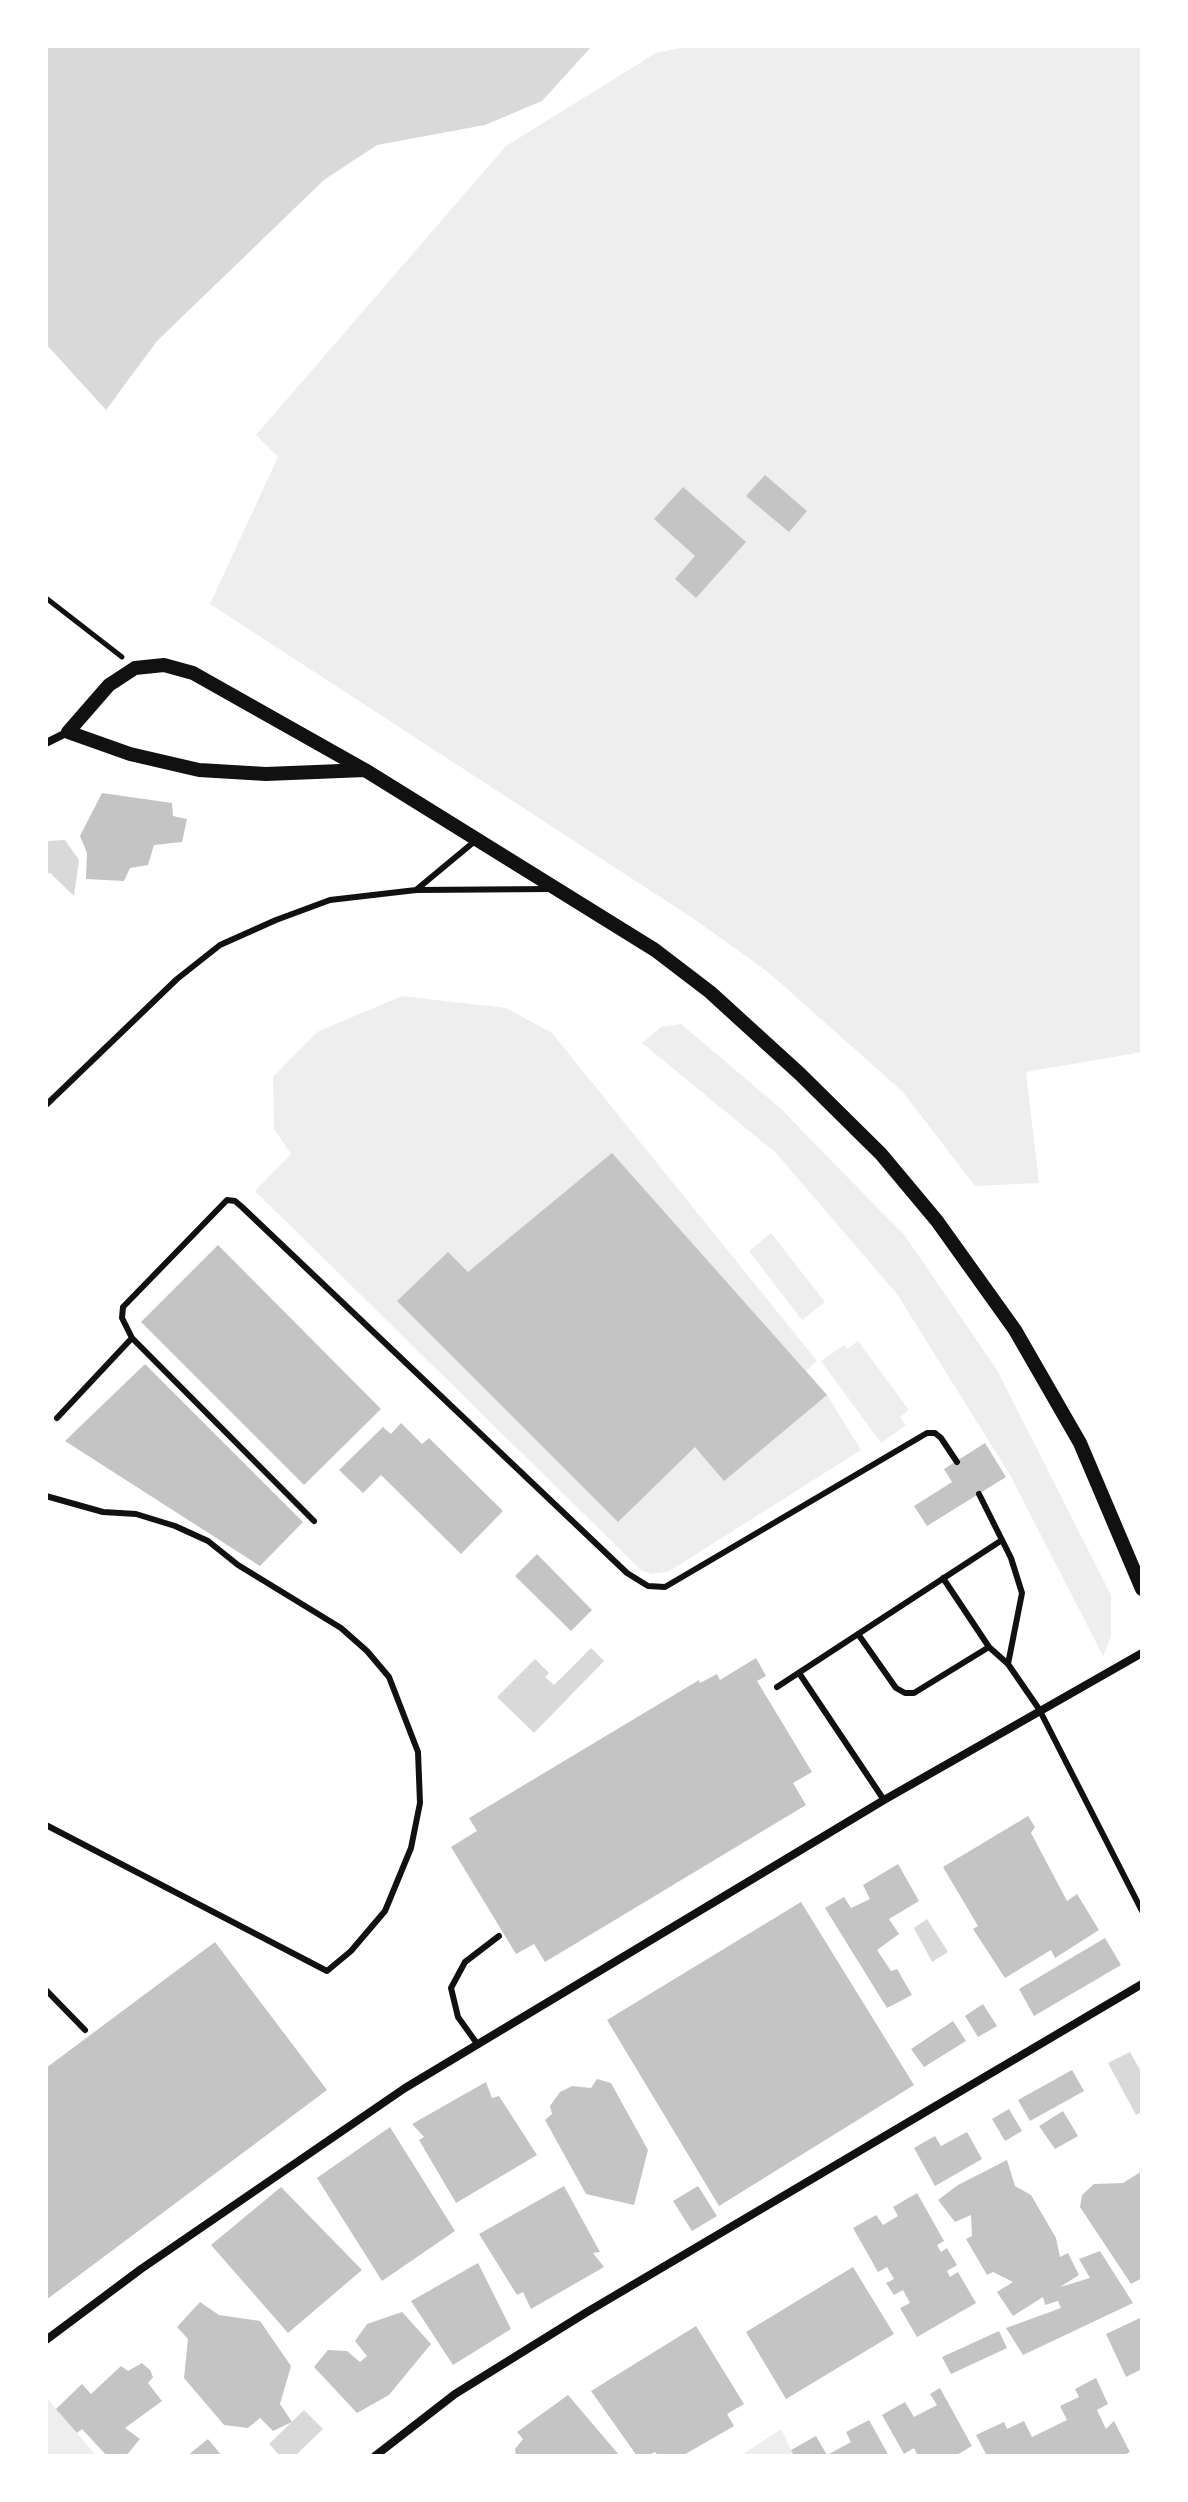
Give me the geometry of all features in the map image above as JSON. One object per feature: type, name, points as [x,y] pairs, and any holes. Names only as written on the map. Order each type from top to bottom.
[{"type":"street","points":[[46,743],[68,732],[109,685],[135,668],[164,665],[193,673],[365,770],[557,888],[655,950],[710,992],[881,1154],[937,1221],[1015,1330],[1080,1443],[1142,1589]]},
{"type":"street","points":[[68,732],[130,754],[199,770],[266,774],[365,770]]},
{"type":"street","points":[[46,2340],[141,2269],[405,2088],[884,1800],[1142,1653]]},
{"type":"street","points":[[375,2456],[455,2394],[587,2312],[1142,1984]]},
{"type":"lane","points":[[416,890],[477,839]]},
{"type":"lane","points":[[46,1105],[177,979],[220,945],[276,920],[330,900],[416,890],[557,888]]},
{"type":"lane","points":[[314,1521],[132,1338],[122,1318],[123,1307],[227,1200],[235,1201],[627,1573],[648,1586],[665,1587],[927,1433],[935,1433],[941,1438],[957,1462]]},
{"type":"lane","points":[[57,1418],[132,1338]]},
{"type":"lane","points":[[979,1494],[1002,1540],[1022,1593],[1008,1664]]},
{"type":"lane","points":[[46,1496],[103,1512],[136,1514],[175,1526],[208,1541],[238,1565],[341,1628],[367,1651],[389,1677],[418,1752],[420,1803],[411,1848],[385,1911],[351,1951],[327,1971],[46,1825]]},
{"type":"lane","points":[[777,1687],[1002,1540]]},
{"type":"lane","points":[[943,1578],[989,1647],[1008,1664],[1039,1709],[1142,1911]]},
{"type":"lane","points":[[858,1634],[896,1688],[905,1693],[914,1693],[989,1647]]},
{"type":"lane","points":[[799,1673],[884,1800]]},
{"type":"lane","points":[[478,2045],[458,2017],[451,1988],[465,1962],[499,1936]]},
{"type":"lane","points":[[46,1990],[85,2030]]},
{"type":"path","points":[[46,598],[135,668]]},
{"type":"shaded area","points":[[46,46],[592,46],[542,101],[485,125],[377,145],[324,180],[157,341],[106,410],[46,344]]},
{"type":"shaded area","points":[[689,46],[1142,46],[1142,1052],[1026,1072],[1039,1183],[975,1186],[902,1091],[768,972],[694,919],[210,604],[278,457],[256,435],[506,146],[656,53]]},
{"type":"shaded area","points":[[65,840],[79,860],[74,896],[50,873],[46,874],[46,841]]},
{"type":"shaded area","points":[[402,996],[506,1008],[552,1033],[817,1361],[806,1371],[827,1395],[861,1450],[668,1572],[652,1574],[642,1571],[255,1191],[291,1154],[274,1129],[273,1077],[317,1032]]},
{"type":"shaded area","points":[[681,1024],[779,1107],[905,1236],[997,1370],[1111,1595],[1111,1636],[1103,1656],[1010,1475],[897,1294],[776,1153],[642,1043],[661,1027]]},
{"type":"shaded area","points":[[771,1233],[825,1302],[802,1320],[749,1251]]},
{"type":"shaded area","points":[[858,1341],[909,1410],[900,1417],[906,1425],[881,1443],[821,1361],[844,1345],[847,1349]]},
{"type":"shaded area","points":[[591,1648],[604,1661],[534,1733],[497,1697],[535,1659],[549,1673],[545,1677],[554,1685]]},
{"type":"shaded area","points":[[927,1919],[948,1952],[932,1962],[914,1928]]},
{"type":"shaded area","points":[[1130,2052],[1142,2073],[1142,2112],[1136,2115],[1108,2063]]},
{"type":"shaded area","points":[[46,2397],[77,2433],[96,2456],[46,2456]]},
{"type":"shaded area","points":[[304,2410],[323,2429],[295,2456],[280,2456],[269,2444]]},
{"type":"shaded area","points":[[781,2429],[794,2456],[740,2456]]},
{"type":"building","points":[[765,475],[807,511],[789,532],[746,496]]},
{"type":"building","points":[[683,487],[746,542],[696,598],[675,579],[695,556],[654,519]]},
{"type":"building","points":[[102,793],[172,803],[173,816],[187,819],[182,842],[154,845],[148,865],[130,868],[124,881],[86,879],[87,853],[80,836]]},
{"type":"building","points":[[612,1153],[827,1395],[724,1481],[695,1447],[618,1522],[397,1301],[448,1252],[468,1272]]},
{"type":"building","points":[[218,1245],[381,1409],[304,1485],[141,1322]]},
{"type":"building","points":[[145,1364],[303,1522],[260,1566],[65,1441]]},
{"type":"building","points":[[401,1423],[422,1444],[429,1438],[503,1511],[461,1554],[381,1475],[363,1493],[339,1470],[383,1427],[391,1434]]},
{"type":"building","points":[[985,1443],[1006,1477],[927,1526],[914,1506],[952,1482],[944,1469]]},
{"type":"building","points":[[537,1554],[592,1610],[571,1631],[515,1576]]},
{"type":"building","points":[[756,1658],[766,1676],[757,1681],[812,1772],[793,1783],[806,1805],[545,1962],[534,1944],[516,1954],[451,1847],[477,1831],[469,1818],[699,1680],[700,1683],[717,1674],[720,1680]]},
{"type":"building","points":[[1028,1816],[1035,1827],[1031,1833],[1067,1901],[1077,1894],[1099,1930],[1055,1958],[1051,1950],[1005,1978],[973,1929],[978,1926],[943,1867]]},
{"type":"building","points":[[898,1864],[919,1901],[889,1919],[899,1934],[877,1950],[891,1971],[897,1969],[912,1995],[887,2008],[825,1908],[844,1897],[851,1908],[870,1899],[863,1885]]},
{"type":"building","points":[[801,1902],[914,2085],[719,2206],[607,2020]]},
{"type":"building","points":[[1105,1938],[1121,1965],[1034,2016],[1019,1989]]},
{"type":"building","points":[[215,1942],[327,2090],[46,2300],[46,2068]]},
{"type":"building","points":[[983,2004],[997,2026],[978,2037],[965,2016]]},
{"type":"building","points":[[953,2021],[966,2041],[924,2067],[911,2049]]},
{"type":"building","points":[[1072,2070],[1084,2091],[1030,2121],[1018,2100]]},
{"type":"building","points":[[597,2079],[611,2083],[648,2150],[634,2205],[586,2194],[545,2120],[552,2114],[550,2106],[560,2092],[572,2086],[591,2088]]},
{"type":"building","points":[[486,2082],[492,2098],[499,2096],[537,2155],[456,2203],[419,2140],[424,2137],[412,2124]]},
{"type":"building","points":[[1009,2109],[1022,2131],[1005,2141],[992,2119]]},
{"type":"building","points":[[1063,2111],[1078,2136],[1055,2149],[1039,2126]]},
{"type":"building","points":[[390,2127],[455,2231],[382,2281],[317,2178]]},
{"type":"building","points":[[967,2132],[982,2159],[935,2186],[914,2148],[935,2136],[941,2146]]},
{"type":"building","points":[[1007,2160],[1015,2186],[1031,2195],[1056,2238],[1060,2257],[1068,2253],[1079,2275],[1060,2287],[1090,2278],[1079,2259],[1100,2251],[1133,2303],[1023,2355],[1006,2328],[1061,2308],[1058,2301],[1045,2305],[1043,2297],[1013,2316],[997,2292],[1013,2282],[993,2272],[987,2275],[966,2239],[972,2236],[971,2215],[955,2222],[938,2200],[958,2185]]},
{"type":"building","points":[[1142,2167],[1142,2278],[1131,2284],[1080,2207],[1082,2195],[1094,2184],[1123,2183],[1139,2173]]},
{"type":"building","points":[[564,2186],[600,2252],[593,2253],[604,2267],[531,2309],[523,2292],[517,2295],[479,2234]]},
{"type":"building","points":[[698,2186],[717,2216],[692,2231],[673,2201]]},
{"type":"building","points":[[281,2187],[362,2270],[288,2333],[211,2245]]},
{"type":"building","points":[[917,2193],[944,2241],[937,2245],[941,2252],[947,2248],[957,2265],[947,2271],[950,2277],[958,2272],[976,2303],[917,2337],[900,2308],[910,2303],[903,2290],[894,2295],[886,2283],[894,2279],[887,2267],[878,2272],[853,2228],[876,2215],[883,2225],[898,2216],[893,2207]]},
{"type":"building","points":[[478,2263],[511,2329],[453,2365],[411,2301]]},
{"type":"building","points":[[853,2267],[894,2334],[786,2399],[746,2332]]},
{"type":"building","points":[[200,2302],[219,2315],[260,2321],[291,2366],[280,2404],[292,2422],[273,2431],[260,2418],[248,2428],[224,2425],[184,2378],[188,2339],[177,2327]]},
{"type":"building","points":[[402,2312],[431,2344],[389,2395],[357,2413],[314,2367],[328,2350],[347,2351],[360,2362],[367,2356],[355,2341],[367,2324]]},
{"type":"building","points":[[1142,2317],[1142,2369],[1126,2377],[1106,2334]]},
{"type":"building","points":[[696,2326],[744,2404],[727,2414],[734,2426],[682,2456],[658,2456],[655,2452],[637,2456],[591,2391]]},
{"type":"building","points":[[999,2331],[1007,2348],[951,2374],[942,2357]]},
{"type":"building","points":[[142,2363],[153,2377],[148,2383],[162,2401],[125,2428],[140,2439],[126,2456],[107,2456],[82,2429],[77,2433],[56,2409],[82,2384],[91,2394],[121,2366],[128,2371]]},
{"type":"building","points":[[1096,2378],[1108,2404],[1097,2410],[1106,2429],[1114,2421],[1130,2452],[1122,2456],[987,2456],[976,2435],[1004,2422],[1007,2429],[1024,2421],[1032,2437],[1067,2420],[1060,2406],[1079,2397],[1075,2389]]},
{"type":"building","points":[[940,2388],[972,2446],[955,2456],[918,2456],[914,2448],[904,2454],[882,2415],[905,2402],[914,2417],[937,2405],[930,2394]]},
{"type":"building","points":[[568,2395],[620,2456],[516,2456],[515,2449],[523,2439],[517,2432]]},
{"type":"building","points":[[869,2420],[889,2456],[794,2456],[791,2450],[816,2436],[827,2455],[851,2442],[846,2432]]},
{"type":"building","points":[[208,2439],[222,2456],[187,2456]]}]
